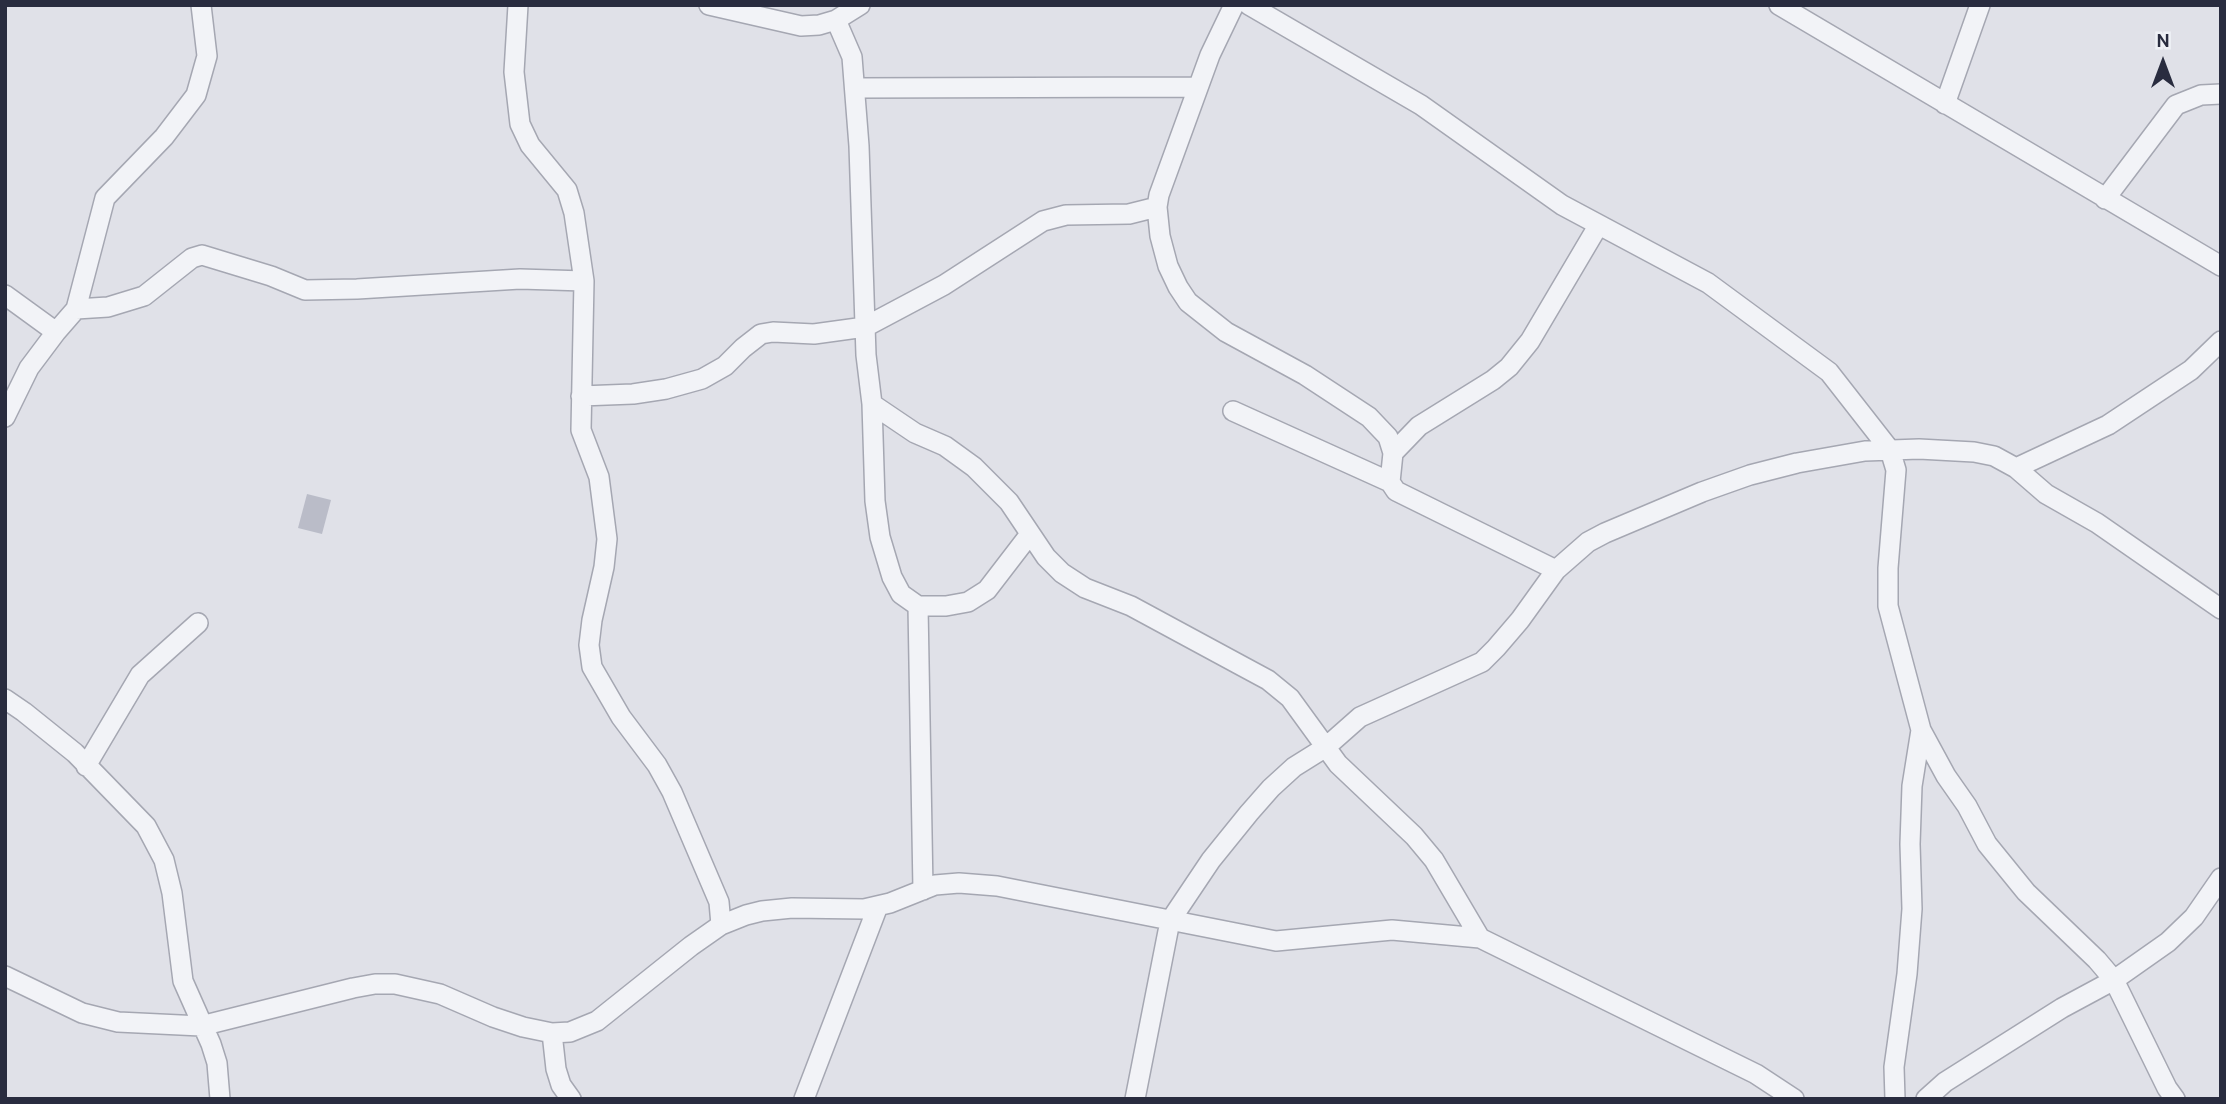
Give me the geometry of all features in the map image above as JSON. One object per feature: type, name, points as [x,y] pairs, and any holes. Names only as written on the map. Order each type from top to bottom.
[{"type":"street","points":[[5,418],[29,368],[55,332],[76,310],[105,198],[164,137],[195,95],[207,55],[201,5]]},
{"type":"street","points":[[518,5],[514,72],[520,124],[530,145],[567,190],[574,213],[584,281],[581,430],[599,477],[607,539],[589,645],[592,667],[621,717],[657,765],[701,854],[719,902],[721,925]]},
{"type":"street","points":[[709,5],[801,26],[836,20],[860,5]]},
{"type":"street","points":[[1234,5],[1198,87],[1159,195],[1157,207],[1160,236],[1168,266],[1188,302],[1226,332],[1306,375],[1369,417],[1388,438],[1393,453],[1390,482]]},
{"type":"street","points":[[1249,5],[1421,105],[1562,205],[1708,284],[1829,372],[1890,450],[1896,470],[1888,568],[1888,606],[1921,730],[1987,844],[2026,892],[2114,981],[2175,1099]]},
{"type":"street","points":[[1779,5],[2221,266]]},
{"type":"street","points":[[1945,104],[1980,5]]},
{"type":"street","points":[[836,20],[852,57],[859,146],[865,327],[872,404],[875,501],[880,537],[892,577],[901,594],[918,606],[946,606],[968,602],[987,590],[1030,534]]},
{"type":"street","points":[[855,88],[1198,87]]},
{"type":"street","points":[[2105,198],[2176,105],[2201,95],[2221,94]]},
{"type":"street","points":[[581,396],[633,394],[666,389],[702,379],[725,366],[761,334],[814,334],[865,327],[944,285],[1043,221],[1066,215],[1129,214],[1157,207]]},
{"type":"street","points":[[1393,453],[1419,426],[1493,380],[1509,367],[1530,341],[1598,226]]},
{"type":"street","points":[[76,310],[108,307],[144,296],[192,258],[202,255],[271,276],[305,290],[520,279],[584,281]]},
{"type":"street","points":[[5,295],[55,332]]},
{"type":"street","points":[[2016,468],[2108,425],[2139,406],[2192,370],[2221,341]]},
{"type":"street","points":[[872,404],[915,433],[945,446],[974,467],[1009,502],[1046,557],[1062,573],[1085,588],[1131,606],[1268,680],[1290,698],[1351,778],[1414,836],[1434,860],[1480,937]]},
{"type":"street","points":[[1233,411],[1390,482],[1396,491],[1556,570]]},
{"type":"street","points":[[1135,1099],[1170,920],[1211,860],[1270,788],[1360,718],[1482,662],[1520,620],[1556,570],[1588,542],[1605,533],[1702,492],[1750,475],[1797,463],[1865,451],[1974,452],[1994,456],[2016,468],[2046,494],[2107,530],[2221,609]]},
{"type":"street","points":[[918,606],[923,890]]},
{"type":"street","points":[[86,766],[140,675],[198,623]]},
{"type":"street","points":[[5,699],[86,766],[146,826],[164,860],[172,893],[183,981],[217,1063],[220,1099]]},
{"type":"street","points":[[1895,1099],[1894,1067],[1907,974],[1912,909],[1912,786],[1921,730]]},
{"type":"street","points":[[1926,1099],[1945,1082],[2062,1008],[2114,981],[2168,942],[2194,917],[2221,878]]},
{"type":"street","points":[[5,976],[82,1013],[118,1021],[201,1026],[353,988],[395,984],[440,994],[493,1017],[552,1033],[570,1032],[597,1021],[721,925],[746,915],[792,908],[840,910],[878,905],[923,890],[960,883],[997,886],[1276,941],[1392,930],[1480,937],[1756,1074],[1794,1099]]},
{"type":"street","points":[[719,902],[746,915]]},
{"type":"street","points":[[804,1099],[878,905]]},
{"type":"street","points":[[552,1033],[556,1069],[561,1085],[571,1099]]},
{"type":"building","points":[[307,494],[331,500],[322,534],[298,528]]}]
